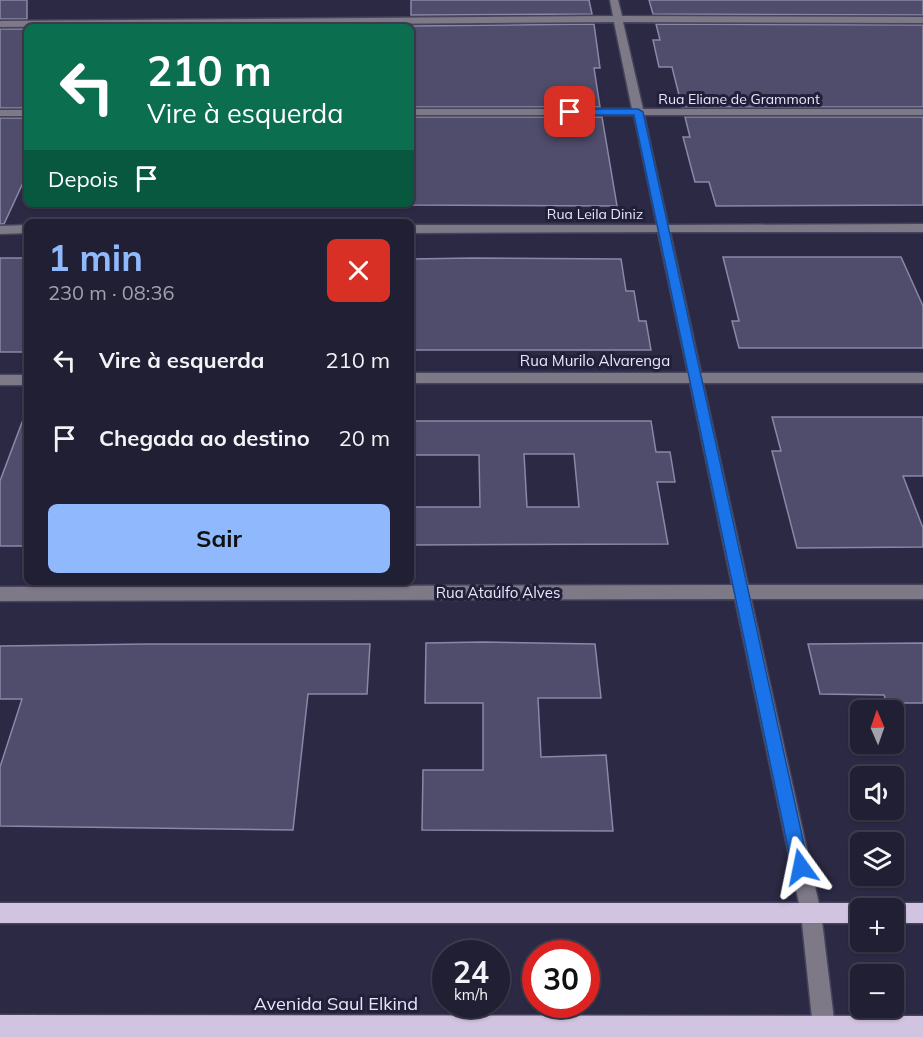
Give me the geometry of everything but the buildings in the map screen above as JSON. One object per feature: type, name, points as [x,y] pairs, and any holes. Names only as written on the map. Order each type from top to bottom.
[{"type":"main road","points":[[0,913],[850,913]]},
{"type":"main road","points":[[904,913],[923,913]]},
{"type":"main road","name":"Avenida Saul Elkind","points":[[0,1026],[923,1028]]},
{"type":"street","points":[[614,0],[811,913],[824,1028]]},
{"type":"street","points":[[0,24],[618,18],[923,20]]},
{"type":"street","name":"Rua Eliane de Grammont","points":[[414,112],[923,112]]},
{"type":"street","points":[[0,113],[24,113]]},
{"type":"street","name":"Rua Leila Diniz","points":[[414,229],[923,228]]},
{"type":"street","points":[[0,230],[24,230]]},
{"type":"street","name":"Rua Murilo Alvarenga","points":[[414,378],[923,378]]},
{"type":"street","points":[[0,380],[24,380]]},
{"type":"street","name":"Rua Ataúlfo Alves","points":[[0,594],[923,592]]},
{"type":"route","points":[[570,112],[638,112],[801,867]]}]
